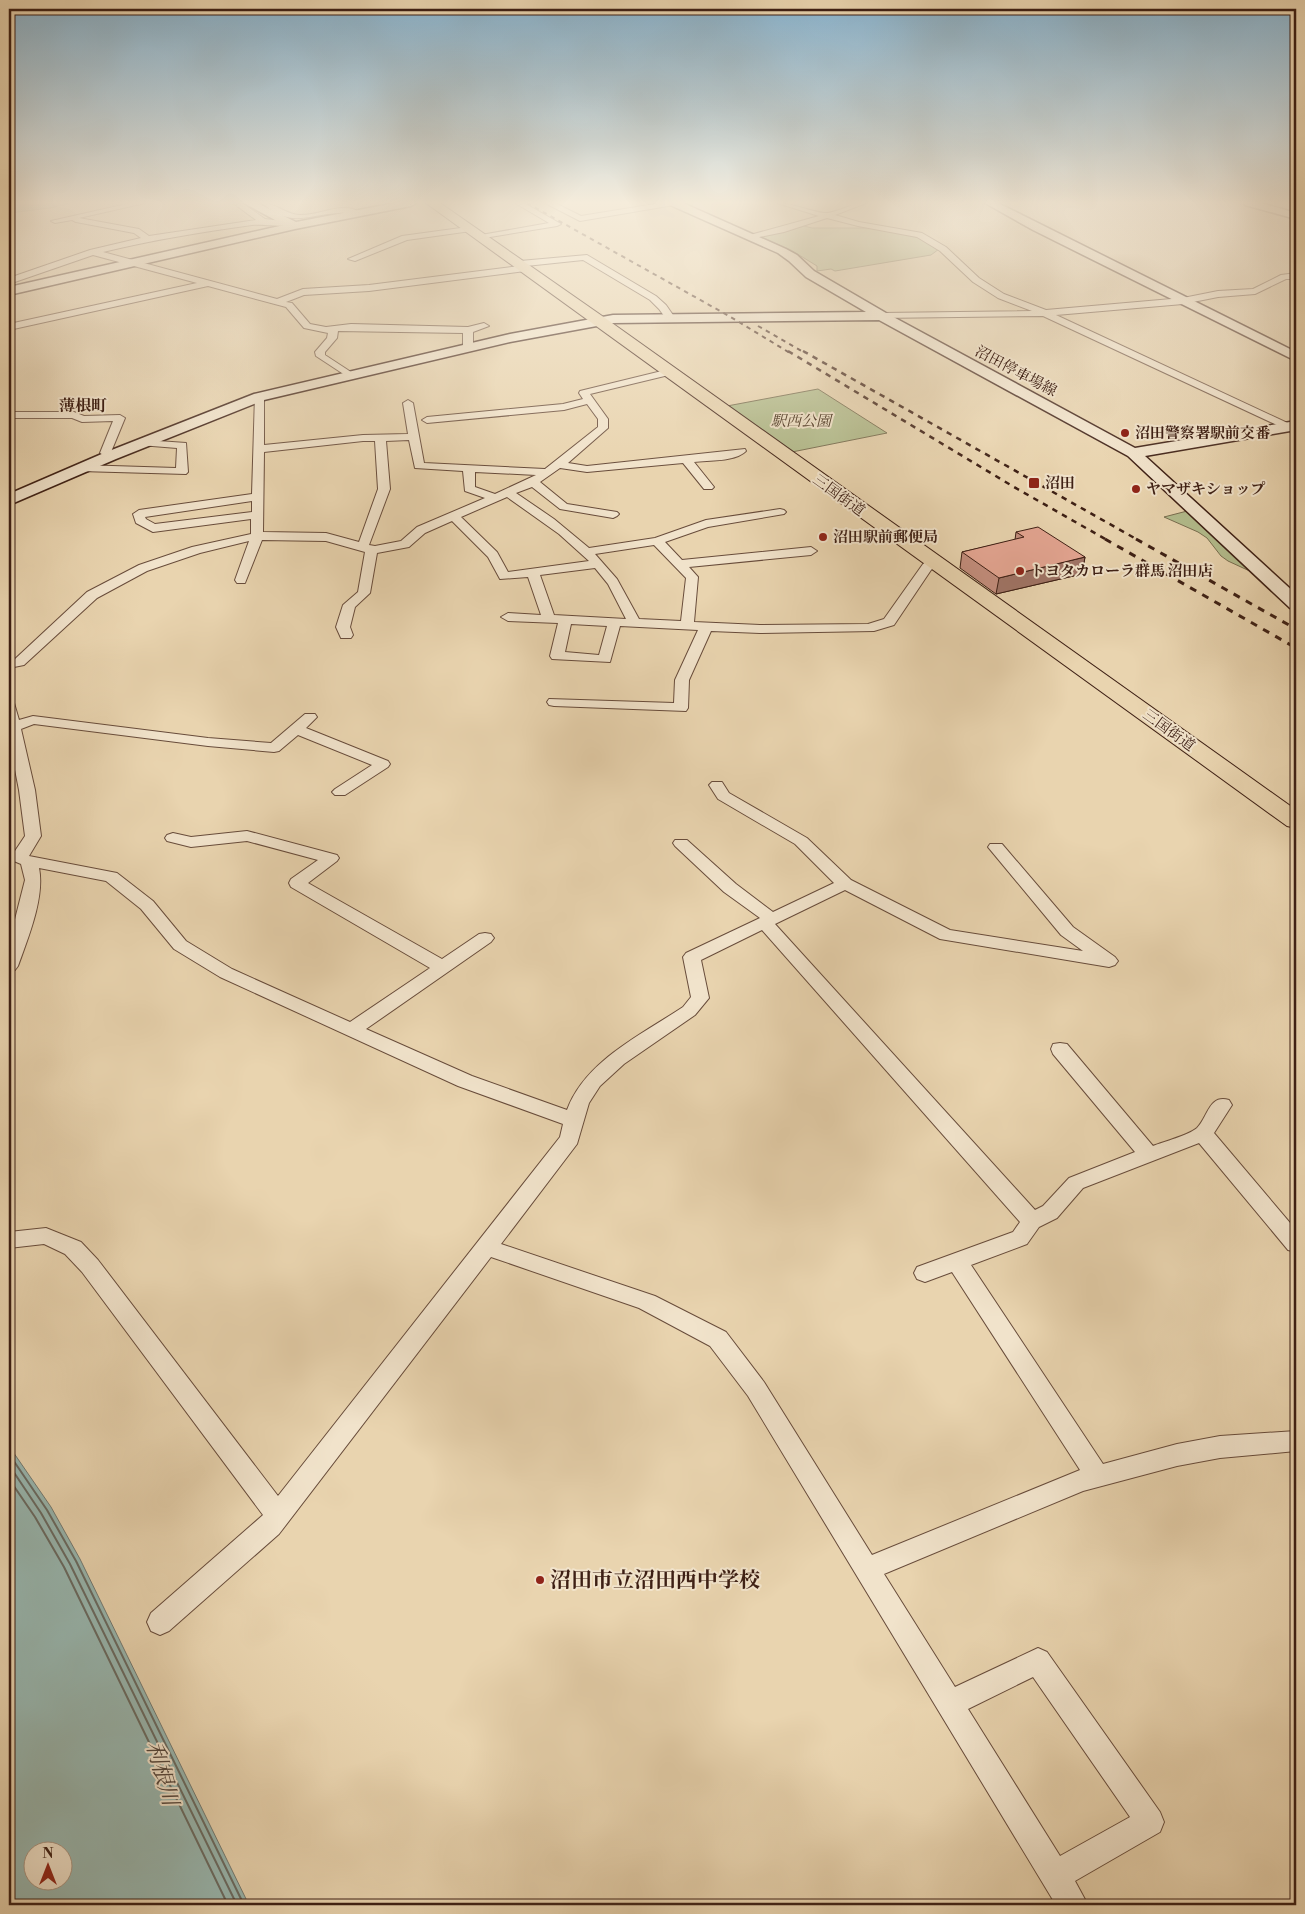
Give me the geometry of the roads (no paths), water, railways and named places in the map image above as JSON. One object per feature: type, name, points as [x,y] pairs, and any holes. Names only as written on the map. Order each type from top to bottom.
[{"type":"highway","name":"三国街道","points":[[560,292],[1296,821]]},
{"type":"main road","name":"沼田停車場線","points":[[841,292],[1133,453],[1294,600]]},
{"type":"main road","points":[[1167,292],[1296,357]]},
{"type":"main road","points":[[9,500],[80,468],[259,397],[470,348],[600,321],[670,318],[881,316]]},
{"type":"main road","points":[[1133,453],[1294,428]]},
{"type":"street","points":[[9,327],[166,292]]},
{"type":"street","points":[[242,292],[289,306],[294,309],[307,326],[333,331],[332,338],[320,352],[321,356],[351,376]]},
{"type":"street","points":[[277,302],[302,292]]},
{"type":"street","points":[[642,292],[652,296],[664,308],[670,318]]},
{"type":"street","points":[[996,292],[1046,313],[1294,428]]},
{"type":"street","points":[[881,316],[1046,313],[1184,301],[1218,294],[1239,292]]},
{"type":"street","points":[[328,330],[351,328],[468,330],[484,326]]},
{"type":"street","points":[[468,330],[468,345],[470,348]]},
{"type":"street","points":[[9,664],[19,662],[92,596],[143,568],[196,550],[258,536],[326,537],[365,548],[405,544],[421,530],[533,482],[558,465],[603,428],[604,419],[584,393],[670,372]]},
{"type":"street","points":[[241,580],[258,536],[259,397]]},
{"type":"street","points":[[427,420],[564,407],[589,400]]},
{"type":"street","points":[[408,403],[419,466],[548,472]]},
{"type":"street","points":[[9,414],[74,415],[82,419],[120,418],[105,452],[110,456]]},
{"type":"street","points":[[258,449],[380,438],[413,437]]},
{"type":"street","points":[[346,635],[343,627],[348,605],[364,592],[364,544],[384,489],[380,438]]},
{"type":"street","points":[[80,468],[182,472],[182,445],[144,443]]},
{"type":"street","points":[[558,465],[587,469],[686,459],[741,451]]},
{"type":"street","points":[[686,459],[708,487]]},
{"type":"street","points":[[469,468],[468,490],[495,498]]},
{"type":"street","points":[[533,482],[564,507],[613,514]]},
{"type":"street","points":[[508,493],[561,529],[598,564],[612,581],[635,623]]},
{"type":"street","points":[[258,497],[139,514],[140,521],[153,528],[258,515]]},
{"type":"street","points":[[584,552],[657,541],[706,524],[780,512]]},
{"type":"street","points":[[453,516],[493,556],[504,576],[598,564]]},
{"type":"street","points":[[657,541],[692,577],[687,626]]},
{"type":"street","points":[[680,564],[811,551]]},
{"type":"street","points":[[508,617],[760,629],[844,629],[881,626],[889,622],[928,567],[934,562]]},
{"type":"street","points":[[533,572],[549,619]]},
{"type":"street","points":[[565,620],[557,656],[605,659],[614,622]]},
{"type":"street","points":[[554,702],[681,708],[682,680],[706,627]]},
{"type":"street","points":[[9,706],[28,790],[33,836],[21,858]]},
{"type":"street","points":[[14,727],[33,720],[208,742],[274,748],[310,717]]},
{"type":"street","points":[[295,730],[383,764],[340,792]]},
{"type":"street","points":[[717,785],[723,796],[801,841],[845,884],[946,935],[1108,960],[1067,931],[996,848]]},
{"type":"street","points":[[173,838],[191,842],[247,836],[331,858],[297,883],[442,967]]},
{"type":"street","points":[[682,843],[769,921],[1032,1222]]},
{"type":"street","points":[[9,966],[22,930],[33,880],[21,858]]},
{"type":"street","points":[[21,858],[111,877],[146,905],[180,945],[226,973],[465,1081],[573,1120]]},
{"type":"street","points":[[160,1622],[270,1526],[570,1139],[573,1120],[585,1091],[602,1072],[689,1011],[700,998],[692,957],[845,884]]},
{"type":"street","points":[[351,1030],[485,938]]},
{"type":"street","points":[[1060,1049],[1149,1155]]},
{"type":"street","points":[[925,1273],[1020,1238],[1032,1222],[1050,1212],[1076,1183],[1203,1134],[1222,1105]]},
{"type":"street","points":[[1203,1134],[1296,1244]]},
{"type":"street","points":[[9,1240],[46,1236],[73,1248],[90,1266],[278,1515]]},
{"type":"street","points":[[486,1247],[647,1302],[718,1339],[756,1389],[1073,1905]]},
{"type":"street","points":[[956,1262],[1097,1476]]},
{"type":"street","points":[[866,1570],[1080,1481],[1177,1455],[1220,1447],[1296,1441]]},
{"type":"street","points":[[950,1704],[1038,1661],[1150,1822],[1056,1876]]},
{"type":"water","name":"利根川","points":[[9,1446],[51,1507],[80,1559],[249,1905],[9,1905]]},
{"type":"railway","points":[[687,292],[790,353]]},
{"type":"railway","points":[[758,326],[805,353]]},
{"type":"railway","points":[[788,351],[1014,487],[1107,540]]},
{"type":"railway","points":[[803,351],[1138,540]]},
{"type":"railway","points":[[1105,539],[1296,648]]},
{"type":"railway","points":[[1136,539],[1296,629]]},
{"type":"place","name":"沼田警察署駅前交番","points":[[1125,433]]},
{"type":"place","name":"沼田","points":[[1034,483]]},
{"type":"place","name":"ヤマザキショップ","points":[[1136,489]]},
{"type":"place","name":"沼田駅前郵便局","points":[[823,537]]},
{"type":"place","name":"トヨタカローラ群馬 沼田店","points":[[1020,571]]},
{"type":"place","name":"沼田市立沼田西中学校","points":[[540,1580]]},
{"type":"district","name":"薄根町","points":[[83,405]]},
{"type":"park label","name":"駅西公園","points":[[801,421]]}]
